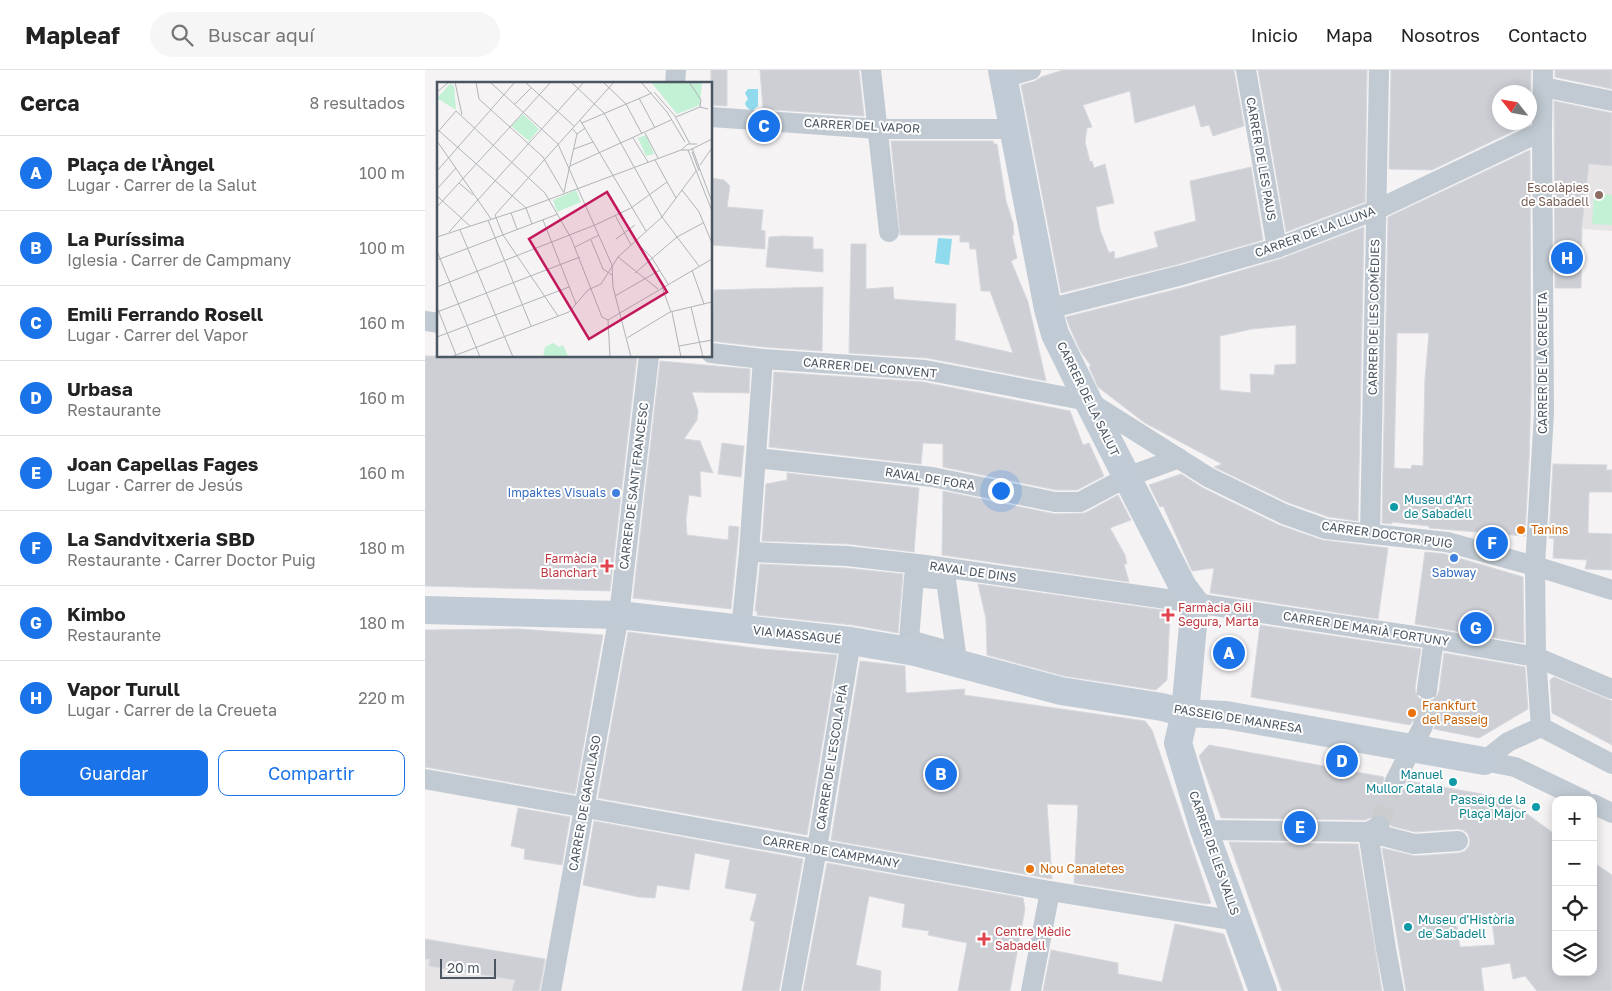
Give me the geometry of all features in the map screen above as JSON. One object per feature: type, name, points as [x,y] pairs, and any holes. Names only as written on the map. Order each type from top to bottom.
[{"type":"street","points":[[871,70],[889,232]]},
{"type":"street","points":[[1003,74],[1031,70]]},
{"type":"street","name":"CARRER DE LES PAUS","points":[[1246,70],[1277,248]]},
{"type":"street","name":"CARRER DE LES COMÈDIES","points":[[1370,534],[1379,70]]},
{"type":"street","name":"CARRER DE LA SALUT","points":[[1003,74],[1048,310],[1055,334],[1183,587],[1195,603]]},
{"type":"street","points":[[1543,79],[1612,102]]},
{"type":"street","name":"CARRER DE LA CREUETA","points":[[1541,727],[1536,657],[1535,566],[1544,413],[1543,79]]},
{"type":"street","name":"CARRER DEL VAPOR","points":[[713,117],[878,129],[1013,129]]},
{"type":"street","name":"CARRER DE LA LLUNA","points":[[1048,310],[1277,248],[1376,210],[1542,131]]},
{"type":"street","name":"CARRER DEL CONVENT","points":[[713,353],[763,359],[925,370],[1088,401]]},
{"type":"street","name":"CARRER DE SANT FRANCESC","points":[[619,615],[649,358]]},
{"type":"street","points":[[741,629],[749,552],[763,359]]},
{"type":"street","name":"CARRER DOCTOR PUIG","points":[[1088,401],[1208,477],[1284,514],[1326,529],[1447,542],[1535,566],[1612,590]]},
{"type":"street","name":"RAVAL DE FORA","points":[[756,458],[932,477],[1055,502],[1080,502],[1127,478],[1179,458]]},
{"type":"street","name":"RAVAL DE DINS","points":[[749,552],[847,556],[1195,603]]},
{"type":"street","points":[[1173,710],[1195,603]]},
{"type":"street","name":"CARRER DE MARIÀ FORTUNY","points":[[1195,603],[1435,639],[1536,657],[1612,689]]},
{"type":"street","name":"VIA MASSAGUÉ","points":[[425,610],[619,615],[851,641],[915,652],[1061,691],[1173,710]]},
{"type":"street","name":"CARRER DE GARCILASO","points":[[551,991],[619,615]]},
{"type":"street","points":[[1427,689],[1435,639]]},
{"type":"street","name":"CARRER DE L'ESCOLA PÍA","points":[[791,991],[817,849],[851,641]]},
{"type":"street","name":"PASSEIG DE MANRESA","points":[[1173,710],[1226,714],[1417,737],[1483,761]]},
{"type":"street","name":"CARRER DE LES VALLS","points":[[1173,710],[1179,743],[1205,830],[1263,991]]},
{"type":"street","points":[[1483,761],[1508,742],[1541,727],[1612,764]]},
{"type":"street","points":[[1395,781],[1417,737]]},
{"type":"street","points":[[1483,761],[1515,767],[1576,796]]},
{"type":"street","name":"CARRER DE CAMPMANY","points":[[425,779],[1050,891],[1237,921]]},
{"type":"street","points":[[1597,806],[1612,813]]},
{"type":"street","points":[[1205,830],[1373,829],[1413,844],[1458,841]]},
{"type":"street","points":[[1373,829],[1386,949],[1394,991]]},
{"type":"street","points":[[1031,991],[1050,891]]},
{"type":"shaded area","name":"Escolàpies de Sabadell","points":[[1589,164],[1612,166],[1612,231],[1583,229]]},
{"type":"shaded area","points":[[425,939],[546,960],[541,991],[425,991]]},
{"type":"green space","points":[[1594,194],[1612,195],[1612,225],[1592,224]]},
{"type":"water","points":[[748,89],[758,89],[758,106],[753,110],[750,110],[745,103],[748,99],[745,93]]},
{"type":"water","points":[[938,238],[952,239],[949,265],[935,263]]},
{"type":"building","points":[[711,70],[727,70],[727,106],[713,105],[713,82],[711,82]]},
{"type":"building","points":[[760,70],[859,70],[864,116],[763,109]]},
{"type":"building","points":[[1063,70],[1234,70],[1244,126],[1213,136],[1209,125],[1201,127],[1195,105],[1135,123],[1130,91],[1083,105],[1092,127],[1087,128],[1085,142],[1090,162],[1092,161],[1094,168],[1105,164],[1114,203],[1096,207],[1100,230],[1109,253],[1114,251],[1115,259],[1158,247],[1154,232],[1196,221],[1190,181],[1251,167],[1263,240],[1179,264],[1061,293],[1021,85]]},
{"type":"building","points":[[1258,70],[1367,70],[1365,202],[1286,232]]},
{"type":"building","points":[[1391,70],[1531,70],[1531,85],[1492,85],[1492,130],[1515,130],[1432,170],[1389,169]]},
{"type":"building","points":[[1555,70],[1612,70],[1612,89],[1555,77]]},
{"type":"building","points":[[1554,101],[1612,113],[1612,166],[1589,164],[1582,225],[1581,288],[1555,288]]},
{"type":"building","points":[[891,141],[993,141],[994,144],[997,144],[1006,201],[1013,223],[1014,235],[1012,235],[1017,258],[1011,261],[1028,302],[1046,381],[927,358],[849,353],[851,244],[866,244],[866,289],[893,287],[894,299],[956,304],[955,340],[1013,353],[990,291],[981,291],[976,249],[970,249],[969,242],[960,242],[960,235],[900,235]]},
{"type":"building","points":[[1530,150],[1531,392],[1525,536],[1429,528],[1429,526],[1392,522],[1392,524],[1382,523],[1388,217]],"holes":[[[1397,333],[1429,333],[1425,378],[1423,466],[1412,465],[1411,469],[1394,468]]]},
{"type":"building","points":[[713,178],[724,180],[730,186],[727,207],[763,210],[761,230],[765,231],[765,249],[713,245]]},
{"type":"building","points":[[1364,227],[1358,521],[1329,517],[1289,503],[1214,467],[1222,464],[1145,423],[1098,387],[1089,367],[1091,366],[1081,352],[1066,317],[1185,287],[1280,259]],"holes":[[[1296,325],[1296,364],[1275,365],[1274,375],[1250,374],[1251,393],[1220,390],[1220,336],[1252,329]]]},
{"type":"building","points":[[769,237],[813,237],[813,249],[823,249],[823,272],[766,267]]},
{"type":"building","points":[[823,287],[822,351],[713,341],[714,290]]},
{"type":"building","points":[[425,356],[437,356],[437,358],[637,358],[610,591],[425,586]]},
{"type":"building","points":[[660,361],[750,369],[749,393],[692,392],[698,411],[697,420],[684,439],[700,441],[713,473],[700,471],[701,497],[689,495],[686,520],[687,535],[728,540],[729,526],[739,527],[731,609],[633,598]]},
{"type":"building","points":[[774,372],[923,382],[1070,411],[1083,445],[1089,443],[1104,476],[1077,490],[1056,490],[943,467],[943,444],[923,443],[921,464],[769,447]]},
{"type":"building","points":[[722,443],[744,446],[741,477],[718,474]]},
{"type":"building","points":[[1553,464],[1607,465],[1606,470],[1612,470],[1612,492],[1589,492],[1588,533],[1612,534],[1612,570],[1585,569],[1587,560],[1553,558],[1554,539],[1549,538]]},
{"type":"building","points":[[787,473],[919,488],[914,552],[848,544],[762,541],[766,484],[787,480]]},
{"type":"building","points":[[1181,474],[1203,488],[1279,525],[1322,540],[1388,548],[1378,619],[1210,593],[1214,568],[1192,571],[1163,506],[1160,507],[1149,485]]},
{"type":"building","points":[[943,491],[1055,514],[1085,513],[1118,495],[1131,520],[1110,528],[1125,555],[1127,564],[1124,564],[1129,582],[942,555]]},
{"type":"building","points":[[1425,552],[1445,554],[1523,577],[1524,643],[1415,624]]},
{"type":"building","points":[[760,564],[846,568],[903,574],[898,633],[853,625],[757,615],[757,611],[755,611]]},
{"type":"building","points":[[978,584],[1170,611],[1167,680],[1156,690],[1064,676],[987,655],[986,619]]},
{"type":"building","points":[[1260,625],[1421,649],[1415,688],[1419,698],[1425,701],[1432,700],[1439,691],[1444,653],[1525,667],[1528,709],[1479,738],[1434,729],[1433,719],[1423,714],[1416,716],[1410,725],[1251,697]]},
{"type":"building","points":[[519,629],[603,635],[575,794],[425,767],[425,630]]},
{"type":"building","points":[[628,632],[762,649],[837,655],[807,835],[598,798]]},
{"type":"building","points":[[860,661],[905,666],[906,693],[965,689],[964,695],[1145,721],[1152,730],[1211,903],[1207,904],[1074,883],[1078,805],[1047,804],[1052,879],[831,840]]},
{"type":"building","points":[[1554,677],[1612,701],[1612,745],[1552,713],[1550,680]]},
{"type":"building","points":[[1209,745],[1384,777],[1385,788],[1395,793],[1402,791],[1408,781],[1489,794],[1519,808],[1552,832],[1552,976],[1597,976],[1597,865],[1612,875],[1612,991],[1537,991],[1525,976],[1513,979],[1510,963],[1481,968],[1484,991],[1406,991],[1382,848],[1415,856],[1459,853],[1465,851],[1469,846],[1468,834],[1463,830],[1415,832],[1391,826],[1386,816],[1380,814],[1365,820],[1221,818],[1199,756]],"holes":[[[1491,914],[1495,945],[1460,947],[1456,921]]]},
{"type":"building","points":[[518,808],[570,817],[562,865],[524,859],[525,849],[511,846]]},
{"type":"building","points":[[594,821],[803,859],[779,991],[742,991],[755,922],[750,920],[757,894],[725,888],[730,860],[695,853],[689,890],[657,885],[655,898],[639,897],[583,885]]},
{"type":"building","points":[[1229,842],[1358,844],[1382,991],[1282,991]]},
{"type":"building","points":[[827,863],[1023,898],[1025,909],[1010,991],[958,991],[967,943],[928,935],[929,931],[902,927],[905,904],[869,896],[856,965],[881,971],[880,991],[803,991]]},
{"type":"building","points":[[1175,924],[1224,934],[1244,991],[1043,991],[1051,950],[1118,963],[1118,974],[1162,982]]},
{"type":"building","points":[[425,939],[545,959],[539,991],[512,991],[515,980],[429,966],[430,959],[425,959]]},
{"type":"tunnel","points":[[1423,726],[1427,689]]},
{"type":"tunnel","points":[[1379,826],[1395,781]]},
{"type":"place","name":"Emili Ferrando Rosell","points":[[764,126]]},
{"type":"place","name":"Escolàpies de Sabadell","points":[[1599,195]]},
{"type":"place","name":"Vapor Turull","points":[[1567,258]]},
{"type":"place","name":"Impaktes Visuals","points":[[616,493]]},
{"type":"place","name":"Museu d'Art de Sabadell","points":[[1394,507]]},
{"type":"place","name":"Tanins","points":[[1521,530]]},
{"type":"place","name":"La Sandvitxeria SBD","points":[[1492,543]]},
{"type":"place","name":"Sabway","points":[[1454,558]]},
{"type":"place","name":"Farmàcia Blanchart","points":[[607,566]]},
{"type":"place","name":"Farmàcia Gili Segura, Marta","points":[[1168,615]]},
{"type":"place","name":"Kimbo","points":[[1476,628]]},
{"type":"place","name":"Plaça de l'Àngel","points":[[1229,653]]},
{"type":"place","name":"Frankfurt del Passeig","points":[[1412,713]]},
{"type":"place","name":"Urbasa","points":[[1342,761]]},
{"type":"place","name":"La Puríssima","points":[[941,774]]},
{"type":"place","name":"Manuel Mullor Catala","points":[[1453,782]]},
{"type":"place","name":"Passeig de la Plaça Major","points":[[1536,807]]},
{"type":"place","name":"Joan Capellas Fages","points":[[1300,827]]},
{"type":"place","name":"Nou Canaletes","points":[[1030,869]]},
{"type":"place","name":"Museu d'Història de Sabadell","points":[[1408,927]]},
{"type":"place","name":"Centre Mèdic Sabadell","points":[[984,939]]}]
